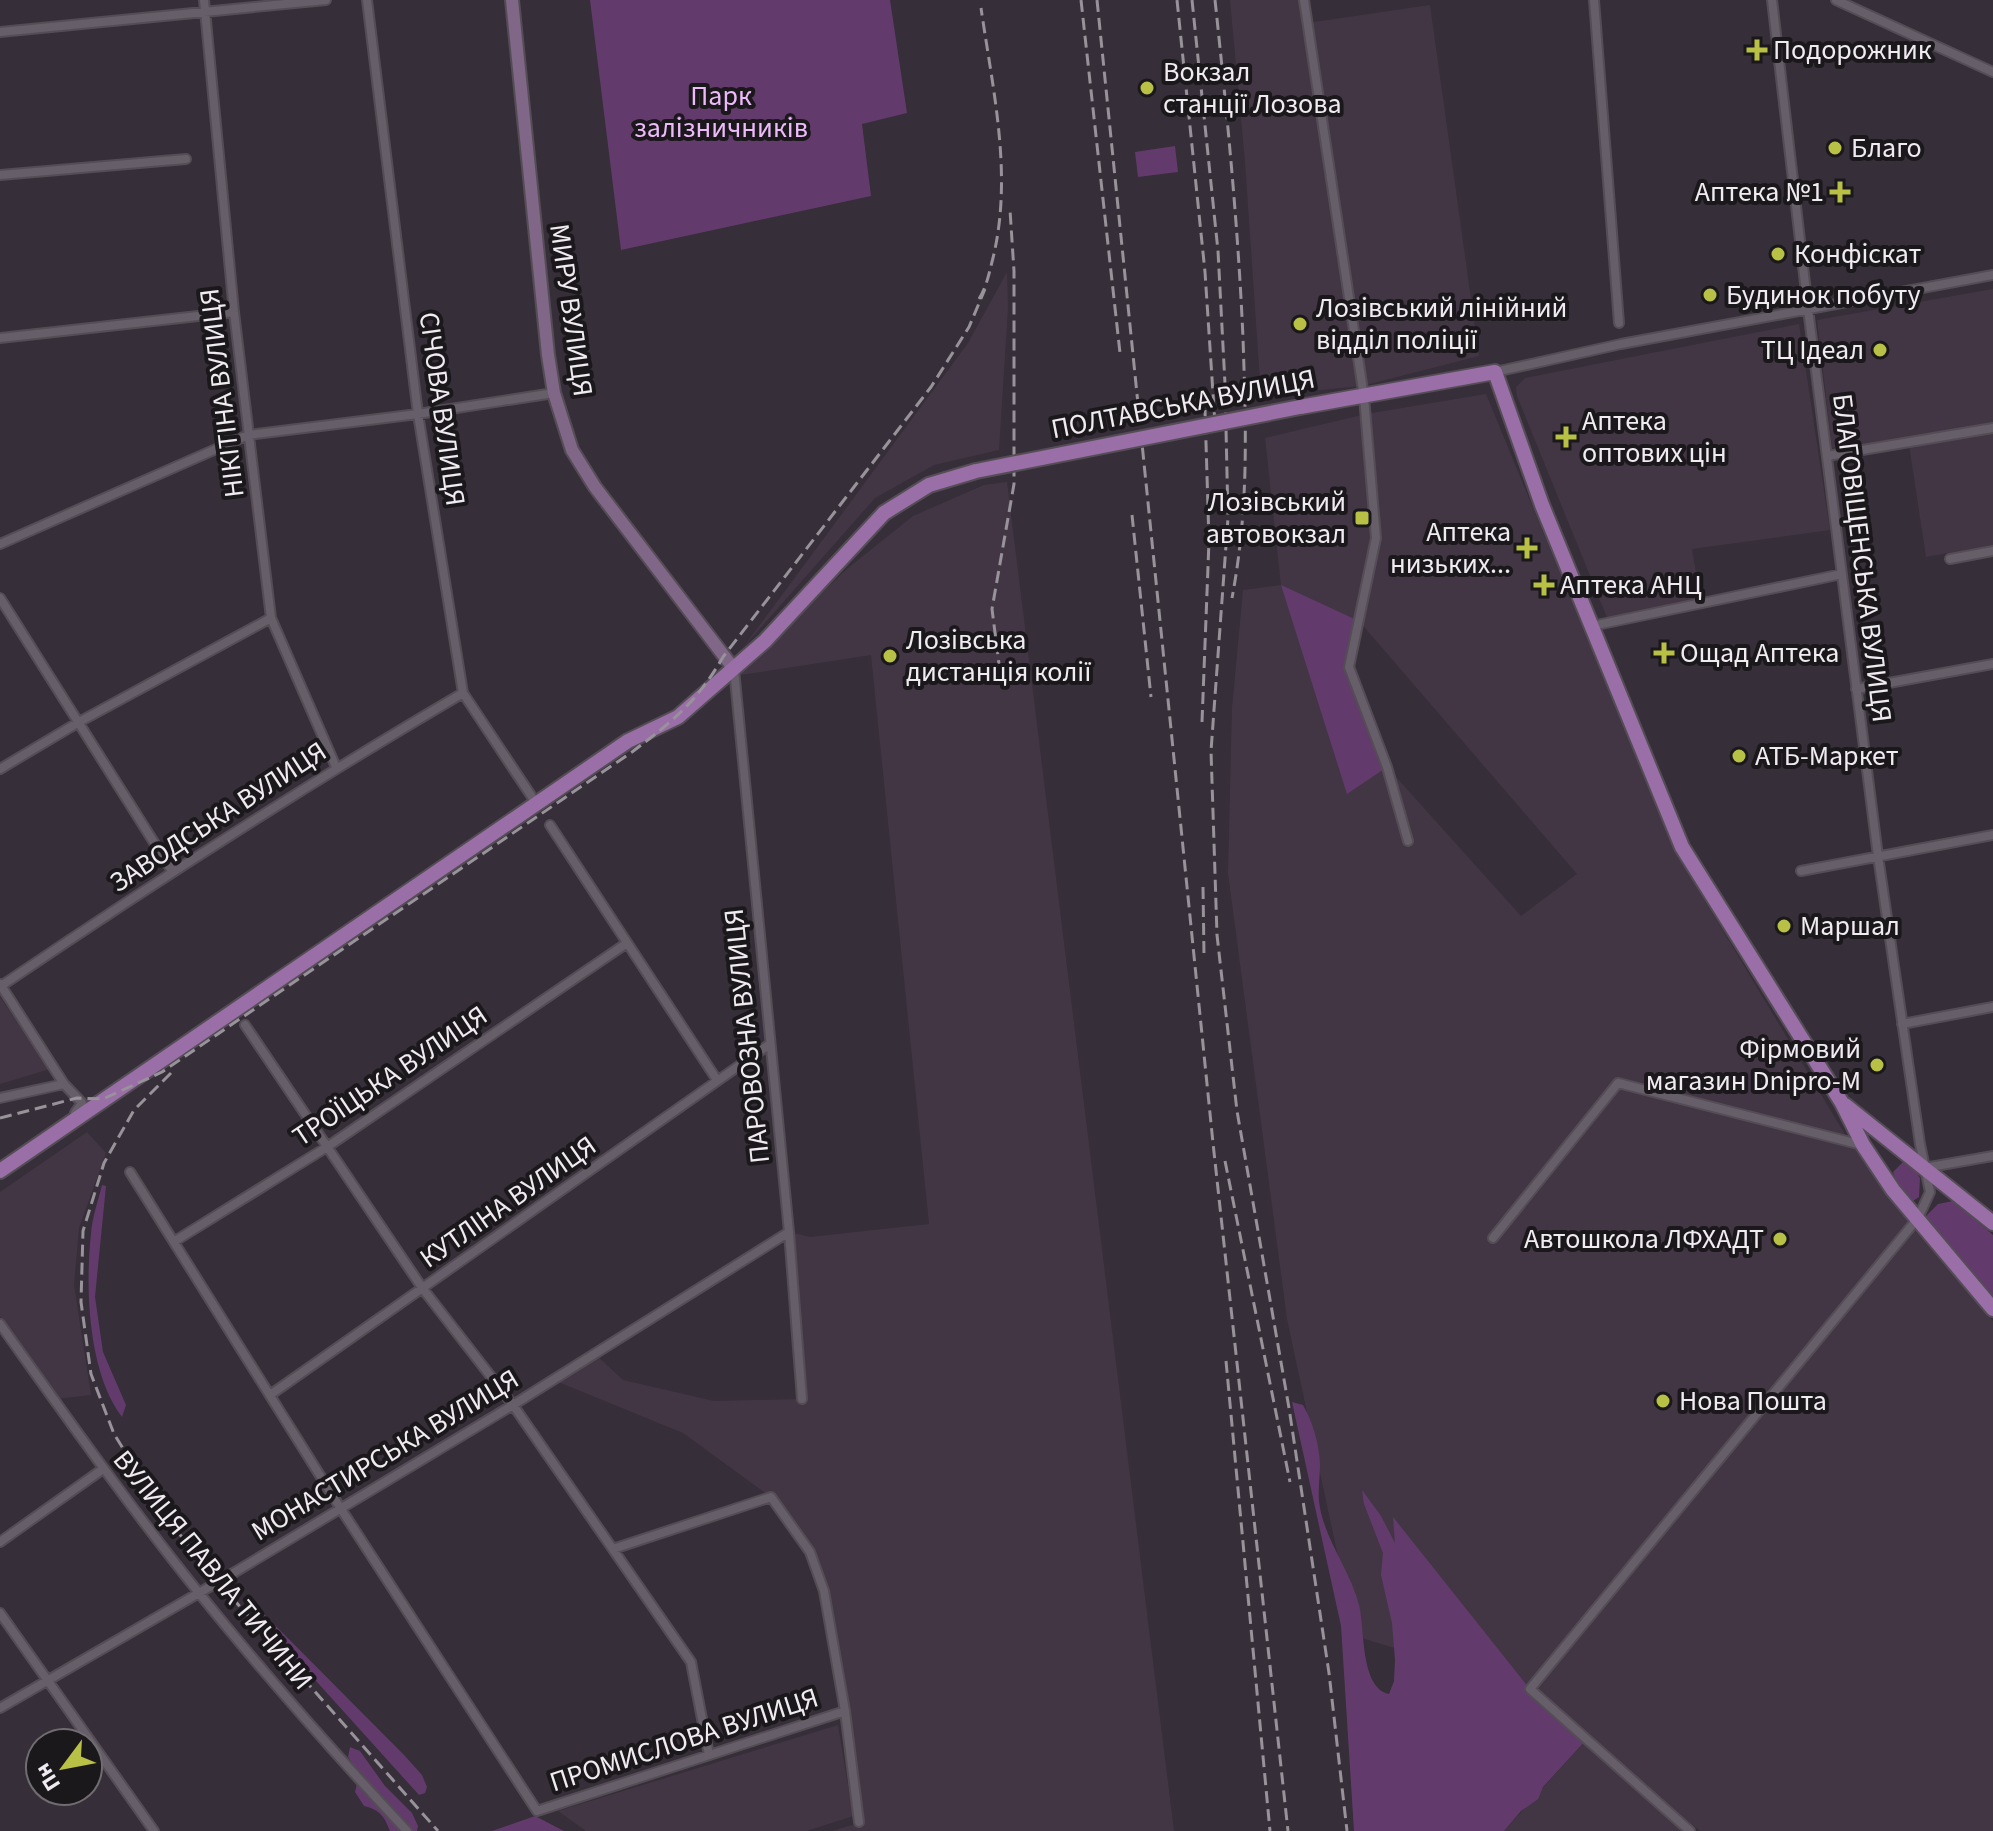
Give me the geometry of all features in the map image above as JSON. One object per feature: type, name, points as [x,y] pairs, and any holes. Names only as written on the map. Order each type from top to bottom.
[{"type":"main road","name":"МИРУ ВУЛИЦЯ","points":[[512,0],[548,355],[554,393],[572,450],[595,487],[734,669]]},
{"type":"main road","name":"ПОЛТАВСЬКА ВУЛИЦЯ","points":[[0,1171],[628,741],[678,717],[765,641],[884,513],[929,485],[976,471],[1495,372]]},
{"type":"main road","points":[[1495,372],[1542,505],[1682,847],[1893,1190],[1993,1309]]},
{"type":"main road","points":[[1842,1103],[1993,1223]]},
{"type":"street","name":"НІКІТІНА ВУЛИЦЯ","points":[[204,0],[234,312],[271,618],[336,767]]},
{"type":"street","points":[[0,32],[326,0]]},
{"type":"street","name":"СІЧОВА ВУЛИЦЯ","points":[[367,0],[418,414],[463,693],[536,803]]},
{"type":"street","points":[[1304,0],[1364,397],[1376,538],[1349,667],[1387,767],[1408,841]]},
{"type":"street","points":[[1594,0],[1619,323]]},
{"type":"street","name":"БЛАГОВІЩЕНСЬКА ВУЛИЦЯ","points":[[1772,0],[1878,856],[1930,1192],[1918,1218]]},
{"type":"street","points":[[1836,0],[1993,72]]},
{"type":"street","points":[[0,175],[186,159]]},
{"type":"street","points":[[1495,372],[1621,344],[1993,275]]},
{"type":"street","points":[[0,338],[234,312]]},
{"type":"street","points":[[0,544],[248,435],[554,393]]},
{"type":"street","points":[[1827,456],[1993,428]]},
{"type":"street","points":[[1950,559],[1993,551]]},
{"type":"street","points":[[1592,626],[1842,574]]},
{"type":"street","points":[[0,598],[172,871]]},
{"type":"street","points":[[0,769],[79,722],[271,618]]},
{"type":"street","points":[[1856,689],[1993,664]]},
{"type":"street","name":"ПАРОВОЗНА ВУЛИЦЯ","points":[[734,669],[789,1232],[802,1399]]},
{"type":"street","name":"ЗАВОДСЬКА ВУЛИЦЯ","points":[[0,985],[336,767],[463,693]]},
{"type":"street","points":[[550,825],[717,1080]]},
{"type":"street","points":[[1801,871],[1993,835]]},
{"type":"street","name":"ТРОЇЦЬКА ВУЛИЦЯ","points":[[175,1241],[327,1147],[627,943]]},
{"type":"street","points":[[0,985],[64,1084],[82,1103],[75,1113]]},
{"type":"street","points":[[1902,1024],[1993,1007]]},
{"type":"street","points":[[245,1025],[423,1289],[513,1405],[691,1662],[709,1755]]},
{"type":"street","name":"КУТЛІНА ВУЛИЦЯ","points":[[270,1395],[770,1044]]},
{"type":"street","points":[[1493,1238],[1618,1083],[1863,1145]]},
{"type":"street","points":[[0,1098],[64,1084]]},
{"type":"street","points":[[1924,1168],[1993,1156]]},
{"type":"street","points":[[130,1172],[341,1509]]},
{"type":"street","points":[[1690,1831],[1530,1689],[1918,1218]]},
{"type":"street","name":"МОНАСТИРСЬКА ВУЛИЦЯ","points":[[0,1708],[341,1509],[789,1232]]},
{"type":"street","name":"ВУЛИЦЯ ПАВЛА ТИЧИНИ","points":[[0,1324],[103,1469],[198,1592],[332,1751],[407,1831]]},
{"type":"street","points":[[0,1542],[103,1469]]},
{"type":"street","points":[[613,1549],[771,1497],[810,1552],[819,1578],[845,1711],[859,1822]]},
{"type":"street","name":"ПРОМИСЛОВА ВУЛИЦЯ","points":[[341,1509],[537,1811],[845,1711]]},
{"type":"street","points":[[0,1613],[154,1831]]},
{"type":"shaded area","points":[[1230,0],[1304,0],[1307,23],[1430,5],[1479,356],[1362,386],[1261,396]]},
{"type":"shaded area","points":[[1007,272],[1008,308],[999,450],[934,465],[875,498],[742,649],[968,343]]},
{"type":"shaded area","points":[[1993,289],[1993,545],[1926,557],[1908,438],[1832,448],[1817,320]]},
{"type":"shaded area","points":[[1799,324],[1830,530],[1692,549],[1702,607],[1610,625],[1516,387],[1525,378]]},
{"type":"shaded area","points":[[1486,394],[1674,849],[1849,1141],[1911,1226],[1993,1321],[1993,1831],[1700,1831],[1608,1756],[1690,1831],[1504,1831],[1587,1739],[1530,1689],[1394,1519],[1411,1653],[1355,1636],[1287,1319],[1228,873],[1232,708],[1243,590],[1281,585],[1265,438],[1366,414]],"holes":[[[1281,586],[1359,621],[1577,874],[1521,916],[1387,767]]]},
{"type":"shaded area","points":[[1007,482],[1174,1831],[832,1831],[859,1823],[824,1591],[810,1552],[771,1497],[683,1433],[551,1379],[594,1353],[623,1380],[714,1401],[802,1399],[789,1232],[810,1237],[929,1224],[871,655],[734,676],[848,568],[913,516],[984,485]]},
{"type":"shaded area","points":[[0,997],[50,1069],[0,1084]]},
{"type":"shaded area","points":[[87,1132],[106,1153],[79,1228],[74,1285],[91,1395],[56,1399],[0,1316],[0,1192]]},
{"type":"shaded area","points":[[838,1725],[853,1816],[807,1831],[586,1831],[558,1811]]},
{"type":"green space","name":"Парк залізничників","points":[[590,0],[890,0],[907,113],[862,124],[871,196],[621,250]]},
{"type":"green space","points":[[1175,146],[1178,172],[1138,177],[1135,152]]},
{"type":"green space","points":[[1281,585],[1359,621],[1349,667],[1387,767],[1347,794]]},
{"type":"green space","points":[[1903,1162],[1912,1165],[1920,1178],[1919,1197],[1913,1201],[1893,1172]]},
{"type":"green space","points":[[102,1185],[106,1186],[95,1297],[103,1352],[126,1405],[122,1417],[102,1377],[89,1304],[89,1255]]},
{"type":"green space","points":[[1953,1201],[1993,1235],[1993,1300],[1926,1216],[1938,1204]]},
{"type":"green space","points":[[1292,1402],[1303,1405],[1315,1433],[1320,1464],[1321,1515],[1355,1592],[1368,1669],[1380,1689],[1389,1694],[1394,1681],[1392,1623],[1381,1575],[1383,1553],[1364,1504],[1362,1490],[1395,1543],[1393,1517],[1530,1689],[1587,1739],[1543,1787],[1538,1799],[1521,1811],[1504,1831],[1354,1831],[1341,1626]]},
{"type":"green space","points":[[246,1596],[405,1756],[422,1775],[427,1787],[425,1793],[419,1795],[243,1600]]},
{"type":"green space","points":[[350,1747],[360,1751],[385,1786],[412,1813],[417,1831],[390,1831],[381,1814],[364,1806],[355,1792],[357,1777],[348,1757]]},
{"type":"green space","points":[[535,1816],[564,1831],[492,1831]]},
{"type":"railway","points":[[1081,0],[1120,353]]},
{"type":"railway","points":[[1097,0],[1213,1143],[1288,1831]]},
{"type":"railway","points":[[1177,0],[1205,272],[1215,424]]},
{"type":"railway","points":[[1192,0],[1218,251],[1225,384],[1228,518],[1211,751],[1217,935],[1237,1111],[1289,1408],[1329,1673],[1347,1831]]},
{"type":"railway","points":[[1215,0],[1235,211],[1244,372],[1244,500],[1232,598]]},
{"type":"railway","points":[[979,299],[993,258],[1001,196],[999,133],[981,8]]},
{"type":"railway","points":[[1000,672],[992,609],[1014,484],[1014,271],[1010,210]]},
{"type":"railway","points":[[0,1118],[77,1098],[103,1099],[162,1072],[660,730],[704,686],[723,657],[931,387],[969,327],[985,289]]},
{"type":"railway","points":[[1202,722],[1209,541],[1205,410]]},
{"type":"railway","points":[[1132,515],[1151,697]]},
{"type":"railway","points":[[1203,887],[1204,955]]},
{"type":"railway","points":[[171,1073],[134,1110],[104,1163],[83,1231],[81,1302],[91,1374],[114,1434],[159,1506],[198,1559],[438,1831]]},
{"type":"railway","points":[[1225,1161],[1290,1482]]},
{"type":"railway","points":[[1226,1361],[1270,1831]]},
{"type":"place","name":"Подорожник","points":[[1757,50]]},
{"type":"place","name":"Вокзал станції Лозова","points":[[1147,88]]},
{"type":"place","name":"Благо","points":[[1835,148]]},
{"type":"place","name":"Аптека №1","points":[[1840,192]]},
{"type":"place","name":"Конфіскат","points":[[1778,254]]},
{"type":"place","name":"Будинок побуту","points":[[1710,295]]},
{"type":"place","name":"Лозівський лінійний відділ поліції","points":[[1300,324]]},
{"type":"place","name":"ТЦ Ідеал","points":[[1880,350]]},
{"type":"place","name":"Аптека оптових цін","points":[[1566,437]]},
{"type":"place","name":"Лозівський автовокзал","points":[[1362,518]]},
{"type":"place","name":"Аптека низьких...","points":[[1527,548]]},
{"type":"place","name":"Аптека АНЦ","points":[[1544,585]]},
{"type":"place","name":"Ощад Аптека","points":[[1664,653]]},
{"type":"place","name":"Лозівська дистанція колії","points":[[890,656]]},
{"type":"place","name":"АТБ-Маркет","points":[[1739,756]]},
{"type":"place","name":"Маршал","points":[[1784,926]]},
{"type":"place","name":"Фірмовий магазин Dnipro-M","points":[[1877,1065]]},
{"type":"place","name":"Автошкола ЛФХАДТ","points":[[1780,1239]]},
{"type":"place","name":"Нова Пошта","points":[[1663,1401]]}]
